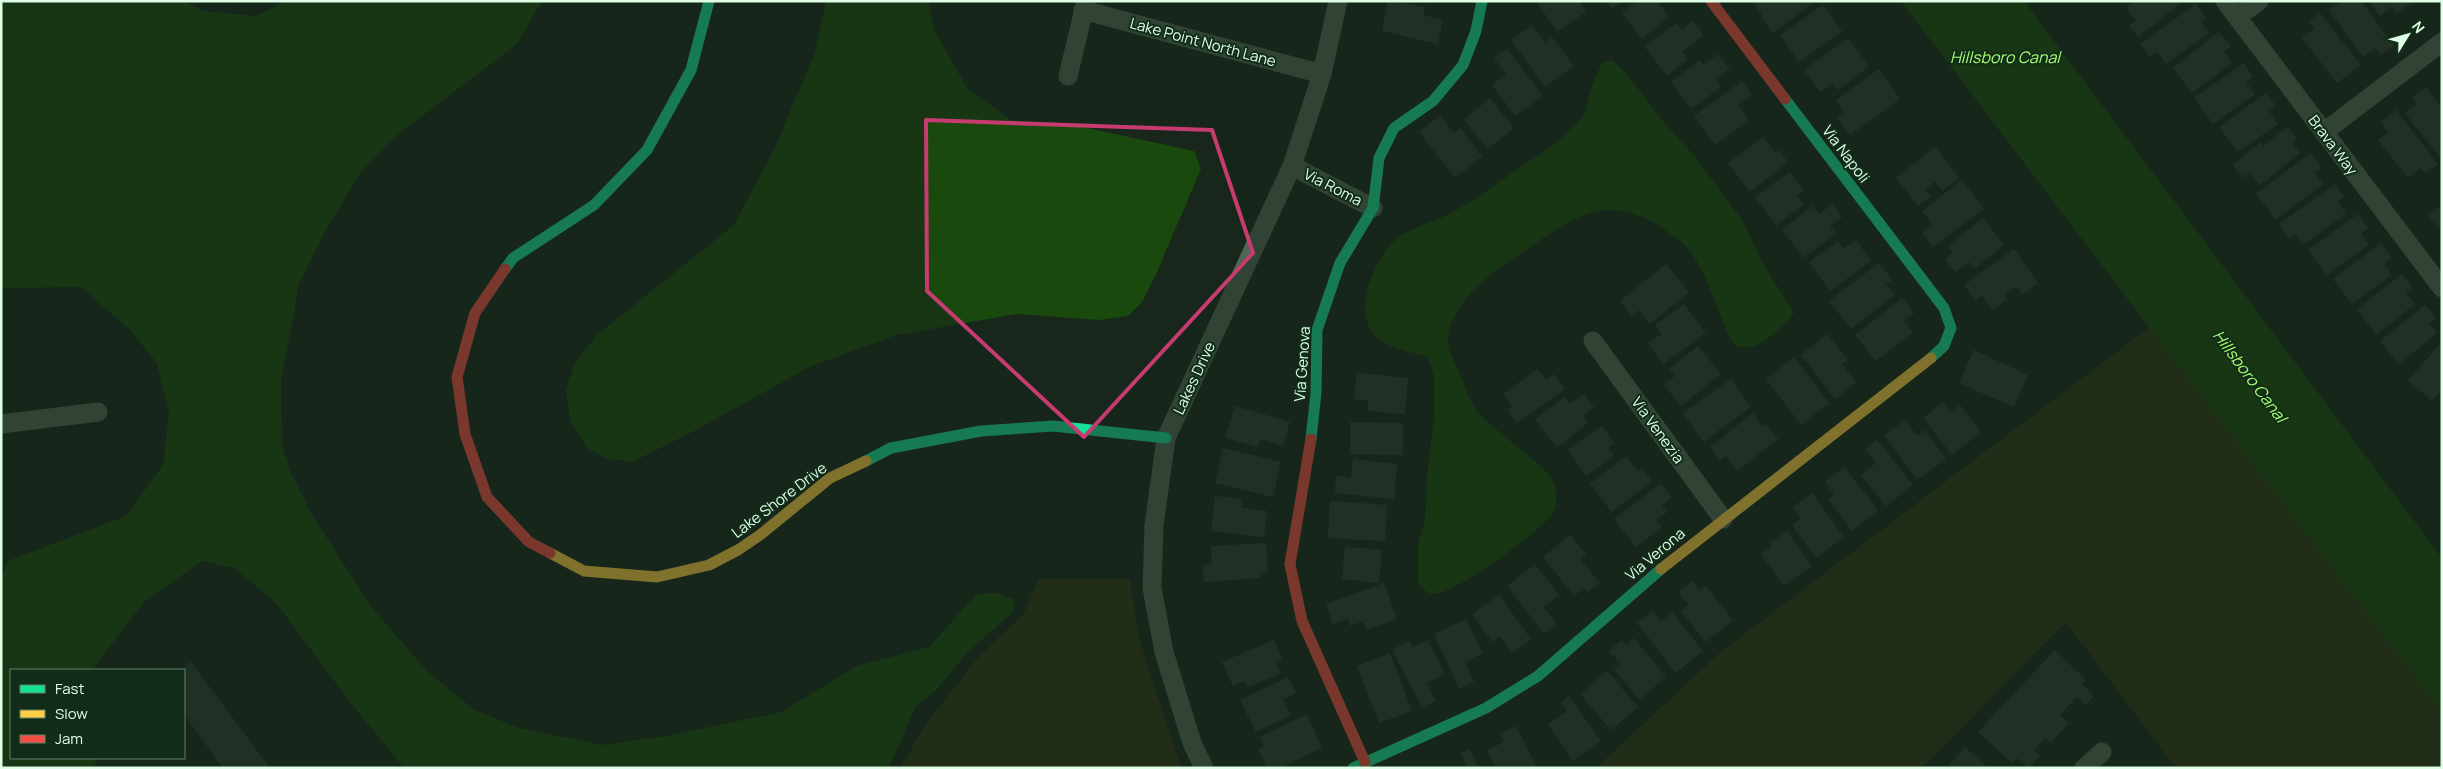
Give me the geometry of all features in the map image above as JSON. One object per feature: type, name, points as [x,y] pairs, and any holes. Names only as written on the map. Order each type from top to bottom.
[{"type":"street","name":"Lake Shore Drive","points":[[709,1],[691,70],[647,150],[594,204],[513,258],[475,313],[457,377],[465,434],[487,497],[529,542],[584,571],[657,577],[709,565],[738,550],[760,536],[830,478],[891,448],[981,431],[1053,426],[1166,438]]},
{"type":"street","name":"Lakes Drive","points":[[1204,768],[1192,742],[1164,652],[1152,588],[1154,526],[1166,438],[1292,166],[1322,74],[1338,1]]},
{"type":"street","name":"Via Genova","points":[[1364,762],[1302,621],[1290,564],[1310,446],[1316,394],[1317,330],[1340,263],[1373,208],[1379,158],[1394,128],[1433,101],[1463,65],[1476,31],[1482,1]]},
{"type":"street","name":"Via Napoli","points":[[1712,1],[1944,308],[1951,328]]},
{"type":"street","name":"Brava Way","points":[[2225,1],[2442,288]]},
{"type":"street","points":[[2237,18],[2259,1]]},
{"type":"street","name":"Lake Point North Lane","points":[[1085,6],[1322,74]]},
{"type":"street","points":[[1068,76],[1085,6]]},
{"type":"street","points":[[2324,132],[2442,42]]},
{"type":"street","name":"Via Roma","points":[[1292,166],[1373,208]]},
{"type":"street","name":"Via Verona","points":[[1353,768],[1486,708],[1538,676],[1663,566],[1922,366],[1944,346],[1951,328]]},
{"type":"street","name":"Via Venezia","points":[[1593,341],[1723,519]]},
{"type":"street","points":[[1,424],[98,412]]},
{"type":"street","points":[[2084,768],[2102,752]]},
{"type":"highlighted area","points":[[926,120],[1212,130],[1253,253],[1084,437],[927,291]]},
{"type":"shaded area","points":[[2150,327],[2442,712],[2442,768],[2176,768],[2066,622],[1922,768],[1596,768],[1722,651]]},
{"type":"shaded area","points":[[1039,579],[1130,579],[1139,638],[1181,768],[900,768],[928,721],[976,660],[1024,613]]},
{"type":"water","points":[[1,1],[184,1],[203,11],[256,16],[287,1],[542,1],[517,44],[393,138],[360,173],[322,237],[299,284],[281,382],[282,444],[290,471],[312,515],[372,608],[427,671],[473,709],[518,728],[602,745],[667,736],[781,712],[857,666],[929,647],[977,594],[996,593],[1013,599],[1014,611],[967,653],[936,690],[915,707],[889,768],[404,768],[350,702],[277,604],[235,568],[202,561],[144,602],[93,669],[10,669],[10,759],[99,759],[92,768],[1,768],[1,578],[8,561],[126,516],[163,465],[169,414],[157,363],[130,330],[81,287],[1,288]]},
{"type":"water","points":[[826,1],[928,1],[934,30],[967,88],[1011,120],[1064,123],[1194,151],[1201,169],[1142,302],[1128,316],[1099,320],[1017,314],[896,335],[809,367],[694,431],[632,462],[608,459],[588,449],[571,423],[566,391],[574,364],[598,334],[734,225],[776,146],[815,52]]},
{"type":"water","name":"Hillsboro Canal","points":[[1901,1],[2024,1],[2442,558],[2442,712]]},
{"type":"water","points":[[1612,60],[1626,73],[1661,119],[1696,158],[1742,220],[1763,264],[1794,313],[1775,333],[1759,344],[1750,347],[1734,345],[1705,276],[1686,246],[1656,224],[1636,215],[1617,210],[1600,211],[1584,215],[1569,222],[1498,269],[1467,297],[1459,308],[1449,332],[1450,348],[1469,398],[1476,410],[1494,428],[1532,458],[1550,477],[1555,487],[1556,505],[1547,520],[1498,559],[1460,584],[1445,591],[1434,594],[1429,593],[1418,583],[1418,545],[1425,520],[1427,478],[1434,418],[1434,375],[1428,357],[1401,350],[1382,341],[1369,326],[1366,315],[1366,302],[1372,276],[1385,252],[1398,238],[1467,204],[1544,152],[1568,133],[1583,116],[1602,63]]},
{"type":"building","points":[[1388,1],[1425,7],[1423,15],[1443,20],[1438,44],[1382,31]]},
{"type":"building","points":[[1536,1],[1579,1],[1586,12],[1557,32]]},
{"type":"building","points":[[1606,1],[1622,1],[1612,9]]},
{"type":"building","points":[[1637,1],[1662,1],[1659,4],[1669,17],[1642,39],[1622,13]]},
{"type":"building","points":[[1816,1],[1773,33],[1753,2]]},
{"type":"building","points":[[2134,1],[2184,1],[2138,37],[2129,26],[2136,21],[2126,8]]},
{"type":"building","points":[[2342,1],[2361,1],[2394,46],[2381,55],[2375,48],[2363,57],[2329,10]]},
{"type":"building","points":[[2369,1],[2408,1],[2410,4],[2396,14],[2392,7],[2380,16]]},
{"type":"building","points":[[2196,4],[2206,18],[2201,22],[2209,33],[2166,64],[2157,51],[2150,57],[2140,44]]},
{"type":"building","points":[[1823,5],[1842,31],[1799,62],[1780,35]]},
{"type":"building","points":[[2320,13],[2361,65],[2337,83],[2302,38],[2314,28],[2309,21]]},
{"type":"building","points":[[1693,21],[1704,35],[1682,52],[1688,59],[1667,76],[1645,47],[1676,23],[1682,30]]},
{"type":"building","points":[[1532,25],[1545,42],[1552,37],[1574,66],[1545,87],[1511,40]]},
{"type":"building","points":[[2219,32],[2231,46],[2224,52],[2232,63],[2192,93],[2173,68]]},
{"type":"building","points":[[1848,38],[1869,66],[1838,90],[1833,83],[1820,92],[1804,70]]},
{"type":"building","points":[[1507,48],[1543,96],[1515,116],[1492,85],[1506,74],[1494,58]]},
{"type":"building","points":[[1718,54],[1730,69],[1716,79],[1721,87],[1691,109],[1671,82],[1700,60],[1703,65]]},
{"type":"building","points":[[2244,63],[2253,77],[2246,82],[2255,94],[2213,124],[2194,98]]},
{"type":"building","points":[[1879,69],[1900,99],[1850,135],[1837,117],[1844,112],[1836,100]]},
{"type":"building","points":[[1742,81],[1752,95],[1738,105],[1749,120],[1715,145],[1694,116]]},
{"type":"building","points":[[2426,87],[2442,108],[2442,160],[2405,113],[2417,104],[2412,98]]},
{"type":"building","points":[[2266,93],[2276,106],[2269,111],[2278,124],[2238,152],[2219,127]]},
{"type":"building","points":[[1490,98],[1514,128],[1488,149],[1464,120]]},
{"type":"building","points":[[2396,110],[2438,164],[2426,173],[2421,168],[2408,178],[2378,140],[2389,132],[2381,122]]},
{"type":"building","points":[[1440,115],[1454,133],[1460,128],[1482,156],[1455,178],[1419,132]]},
{"type":"building","points":[[2288,127],[2297,139],[2292,142],[2300,153],[2260,185],[2250,172],[2243,178],[2232,165],[2261,142],[2263,146]]},
{"type":"building","points":[[1763,137],[1775,153],[1779,150],[1788,162],[1750,192],[1728,163]]},
{"type":"building","points":[[1935,147],[1959,178],[1942,191],[1935,181],[1925,190],[1931,197],[1918,206],[1896,178]]},
{"type":"building","points":[[2310,153],[2322,168],[2315,173],[2323,184],[2276,220],[2256,194]]},
{"type":"building","points":[[1790,172],[1804,191],[1797,196],[1804,205],[1776,225],[1755,197]]},
{"type":"building","points":[[1962,180],[1984,209],[1933,247],[1922,232],[1932,224],[1922,211]]},
{"type":"building","points":[[2335,184],[2344,197],[2338,202],[2346,214],[2303,245],[2295,235],[2290,239],[2279,224]]},
{"type":"building","points":[[1832,204],[1842,217],[1830,226],[1836,233],[1804,258],[1782,230],[1812,206],[1819,214]]},
{"type":"building","points":[[2442,205],[2442,225],[2438,228],[2428,216]]},
{"type":"building","points":[[2358,214],[2368,228],[2361,233],[2369,245],[2327,275],[2308,250]]},
{"type":"building","points":[[1983,218],[2004,245],[1974,269],[1969,262],[1956,272],[1945,259],[1953,253],[1948,246]]},
{"type":"building","points":[[1856,240],[1871,261],[1830,291],[1809,262],[1838,241],[1843,249]]},
{"type":"building","points":[[2381,243],[2392,258],[2384,264],[2392,275],[2352,304],[2333,279]]},
{"type":"building","points":[[2014,249],[2038,283],[2022,295],[2017,286],[2005,295],[2008,299],[1992,310],[1982,295],[1975,300],[1964,285]]},
{"type":"building","points":[[1879,263],[1892,280],[1886,284],[1895,295],[1851,329],[1829,301]]},
{"type":"building","points":[[1666,264],[1689,292],[1650,324],[1639,310],[1632,316],[1620,301]]},
{"type":"building","points":[[2402,274],[2413,288],[2406,293],[2415,304],[2376,335],[2357,309]]},
{"type":"building","points":[[1902,298],[1914,313],[1904,321],[1913,332],[1876,361],[1855,335]]},
{"type":"building","points":[[1684,304],[1706,333],[1663,364],[1648,343],[1662,334],[1655,325]]},
{"type":"building","points":[[2425,305],[2436,318],[2429,323],[2437,333],[2399,364],[2380,341]]},
{"type":"building","points":[[1827,334],[1848,360],[1842,364],[1856,382],[1835,399],[1801,355]]},
{"type":"building","points":[[2442,342],[2442,390],[2432,401],[2408,380]]},
{"type":"building","points":[[1698,346],[1721,374],[1681,406],[1664,385],[1675,376],[1669,369]]},
{"type":"building","points":[[1974,350],[2028,375],[2014,407],[1959,383]]},
{"type":"building","points":[[1794,357],[1829,403],[1801,425],[1766,379]]},
{"type":"building","points":[[1538,369],[1546,380],[1554,374],[1565,389],[1517,423],[1507,410],[1512,407],[1503,394]]},
{"type":"building","points":[[1357,373],[1408,378],[1405,414],[1367,411],[1368,400],[1354,399]]},
{"type":"building","points":[[1731,379],[1751,407],[1703,442],[1683,413]]},
{"type":"building","points":[[1584,394],[1594,407],[1583,416],[1588,423],[1557,448],[1535,420],[1564,397],[1570,404]]},
{"type":"building","points":[[1943,402],[1951,412],[1960,405],[1981,432],[1952,455],[1923,418]]},
{"type":"building","points":[[1235,406],[1290,422],[1283,446],[1260,439],[1258,447],[1225,438]]},
{"type":"building","points":[[1753,413],[1762,426],[1765,423],[1778,439],[1737,471],[1726,456],[1720,460],[1710,447]]},
{"type":"building","points":[[1906,420],[1917,436],[1925,430],[1946,459],[1917,480],[1884,435]]},
{"type":"building","points":[[1350,422],[1403,423],[1403,455],[1350,454]]},
{"type":"building","points":[[1602,426],[1614,443],[1608,448],[1614,456],[1586,476],[1568,450]]},
{"type":"building","points":[[1877,440],[1913,485],[1886,506],[1861,475],[1876,463],[1865,449]]},
{"type":"building","points":[[1223,448],[1281,462],[1273,497],[1215,483]]},
{"type":"building","points":[[1626,456],[1638,471],[1642,468],[1652,481],[1612,512],[1590,484]]},
{"type":"building","points":[[1353,459],[1397,464],[1394,499],[1335,493],[1336,476],[1351,478]]},
{"type":"building","points":[[1844,467],[1878,510],[1852,531],[1828,499],[1834,494],[1825,482]]},
{"type":"building","points":[[1661,483],[1672,498],[1662,505],[1667,512],[1656,520],[1662,527],[1636,547],[1614,519]]},
{"type":"building","points":[[1812,493],[1844,537],[1816,558],[1792,525],[1801,518],[1793,507]]},
{"type":"building","points":[[1215,496],[1242,499],[1241,508],[1267,511],[1264,537],[1211,531]]},
{"type":"building","points":[[1330,501],[1387,505],[1385,541],[1328,538]]},
{"type":"building","points":[[1787,531],[1812,566],[1784,586],[1761,554],[1772,547],[1769,543]]},
{"type":"building","points":[[1570,535],[1586,554],[1580,559],[1600,583],[1588,592],[1584,588],[1574,596],[1543,557]]},
{"type":"building","points":[[1266,543],[1268,572],[1260,573],[1260,578],[1204,582],[1203,565],[1212,564],[1211,546]]},
{"type":"building","points":[[1345,547],[1382,550],[1379,583],[1342,579]]},
{"type":"building","points":[[1535,564],[1559,595],[1543,607],[1557,624],[1544,634],[1507,586]]},
{"type":"building","points":[[1692,581],[1700,591],[1706,586],[1733,620],[1706,642],[1681,612],[1689,605],[1678,592]]},
{"type":"building","points":[[1384,583],[1397,619],[1366,630],[1363,621],[1350,626],[1348,618],[1333,624],[1326,604]]},
{"type":"building","points":[[1499,595],[1531,639],[1512,653],[1500,636],[1492,642],[1472,614]]},
{"type":"building","points":[[1653,611],[1661,621],[1672,612],[1703,651],[1676,673],[1637,623]]},
{"type":"building","points":[[1466,619],[1483,653],[1465,662],[1474,682],[1459,689],[1434,634]]},
{"type":"building","points":[[1634,638],[1666,677],[1639,700],[1614,669],[1621,664],[1609,651],[1622,640],[1626,645]]},
{"type":"building","points":[[1274,640],[1282,659],[1276,662],[1280,674],[1248,687],[1245,681],[1233,686],[1222,662]]},
{"type":"building","points":[[1428,640],[1445,674],[1427,683],[1436,701],[1422,707],[1392,650],[1409,641],[1413,647]]},
{"type":"building","points":[[2055,650],[2086,680],[2082,684],[2094,696],[2086,705],[2077,696],[2060,715],[2069,723],[2051,743],[2046,738],[2034,750],[2040,756],[2028,768],[2017,758],[2012,763],[1978,732]]},
{"type":"building","points":[[1390,653],[1412,711],[1379,723],[1357,666]]},
{"type":"building","points":[[191,662],[270,768],[223,768],[185,715],[185,669],[181,669]]},
{"type":"building","points":[[1607,671],[1638,707],[1611,730],[1580,694]]},
{"type":"building","points":[[1288,677],[1296,693],[1283,699],[1291,715],[1256,732],[1240,700]]},
{"type":"building","points":[[1569,696],[1601,741],[1573,761],[1548,724],[1567,711],[1561,702]]},
{"type":"building","points":[[1307,714],[1322,748],[1280,768],[1267,768],[1258,749],[1264,746],[1260,737]]},
{"type":"building","points":[[1516,726],[1537,768],[1496,768],[1487,750],[1504,742],[1500,734]]},
{"type":"building","points":[[1965,747],[1988,768],[1947,768]]},
{"type":"building","points":[[1470,749],[1478,768],[1459,768],[1466,765],[1461,753]]},
{"type":"traffic: fast","points":[[505,269],[513,258],[594,205],[647,150],[691,70],[709,1]]},
{"type":"traffic: fast","points":[[1311,439],[1316,393],[1317,330],[1340,263],[1373,208],[1379,158],[1394,128],[1433,101],[1463,65],[1476,31],[1482,1]]},
{"type":"traffic: fast","points":[[1785,99],[1944,308],[1951,328],[1944,346],[1931,358]]},
{"type":"traffic: fast","points":[[866,461],[891,448],[981,431],[1053,426],[1166,438]]},
{"type":"traffic: fast","points":[[1353,768],[1486,708],[1538,676],[1661,569]]},
{"type":"traffic: slow","points":[[1661,569],[1931,358]]},
{"type":"traffic: slow","points":[[550,553],[584,571],[657,577],[709,565],[738,550],[760,535],[830,478],[866,461]]},
{"type":"traffic: jam","points":[[1711,1],[1785,99]]},
{"type":"traffic: jam","points":[[505,269],[475,313],[457,377],[465,434],[487,497],[529,542],[550,553]]},
{"type":"traffic: jam","points":[[1311,439],[1290,564],[1302,621],[1365,762]]}]
